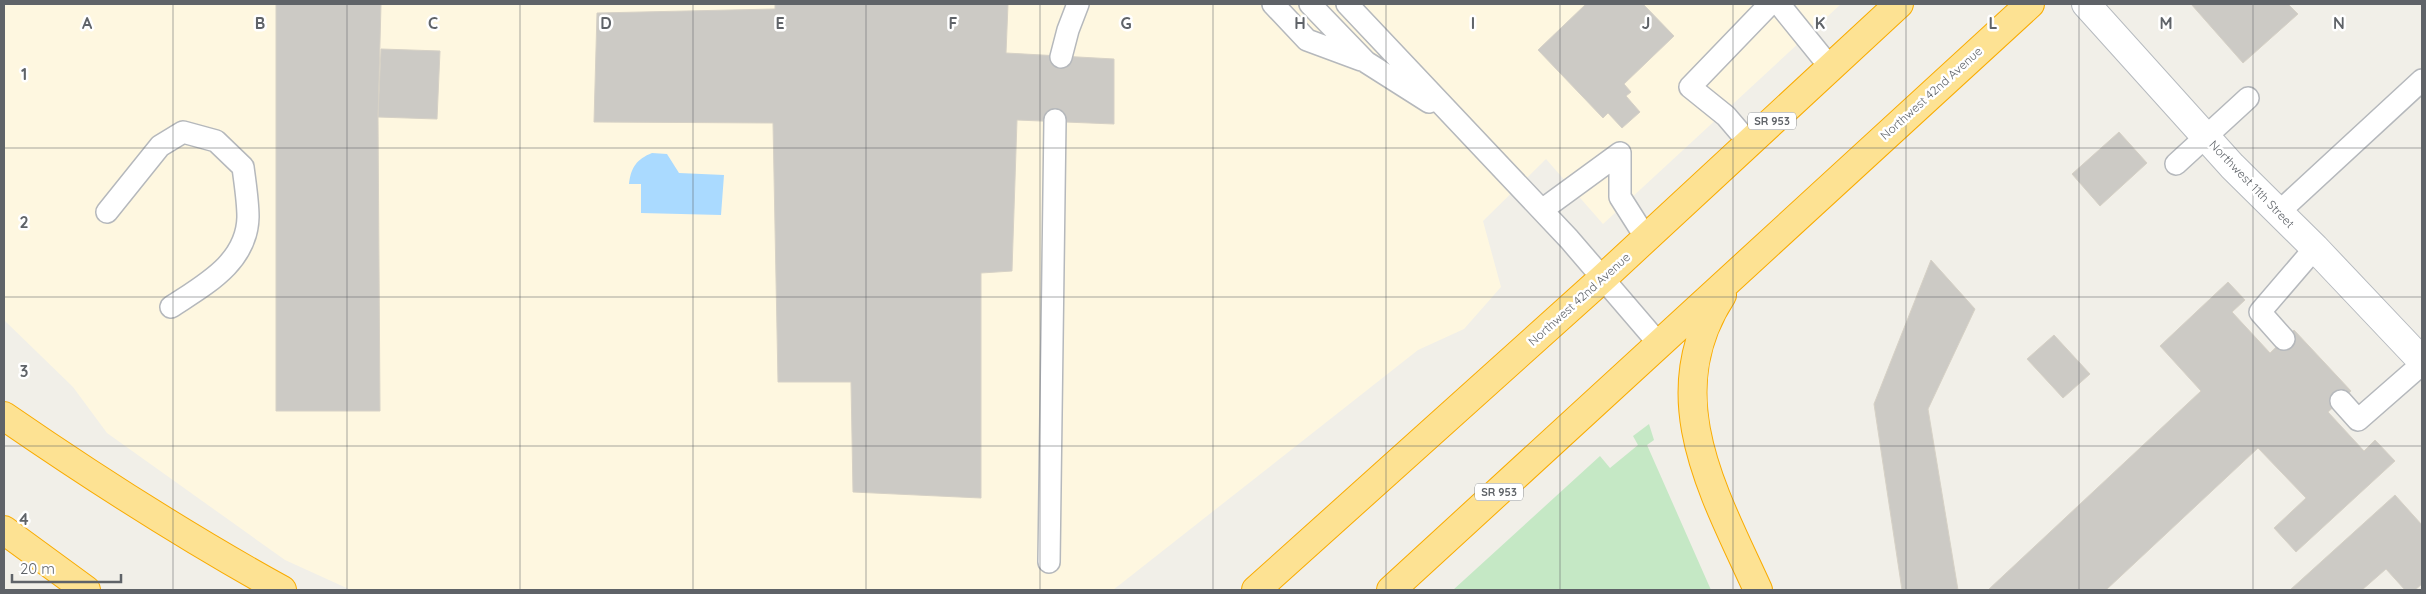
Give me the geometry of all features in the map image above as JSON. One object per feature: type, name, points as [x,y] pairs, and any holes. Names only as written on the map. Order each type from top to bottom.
[{"type":"highway","name":"Northwest 42nd Avenue","points":[[1256,590],[1602,279],[1899,4]]},
{"type":"highway","name":"Northwest 42nd Avenue","points":[[1391,590],[2030,4]]},
{"type":"highway","points":[[1739,270],[1713,310],[1702,337],[1694,382],[1693,422],[1708,476],[1758,590]]},
{"type":"highway","points":[[4,416],[196,542],[282,590]]},
{"type":"highway","points":[[4,530],[86,590]]},
{"type":"street","name":"Northwest 11th Street","points":[[2086,4],[2206,136],[2422,362]]},
{"type":"lane","points":[[1061,57],[1068,30],[1078,4]]},
{"type":"lane","points":[[1273,4],[1307,40],[1366,62],[1455,118]]},
{"type":"lane","points":[[1310,4],[1366,62]]},
{"type":"lane","points":[[1347,4],[1580,251],[1660,345]]},
{"type":"lane","points":[[1748,143],[1726,116],[1690,87],[1770,4]]},
{"type":"lane","points":[[1779,4],[1830,68]]},
{"type":"lane","points":[[2279,212],[2422,80]]},
{"type":"lane","points":[[2176,164],[2248,98]]},
{"type":"lane","points":[[1049,562],[1055,120]]},
{"type":"lane","points":[[107,212],[160,146],[183,132],[216,141],[243,167],[248,218],[242,244],[229,265],[212,280],[171,307]]},
{"type":"lane","points":[[1542,210],[1620,153],[1620,197],[1646,238]]},
{"type":"lane","points":[[2284,339],[2260,312],[2315,248]]},
{"type":"lane","points":[[2340,401],[2358,420],[2422,362]]},
{"type":"shaded area","points":[[4,4],[1841,4],[1603,224],[1546,159],[1483,221],[1501,287],[1464,329],[1418,350],[1113,590],[351,590],[285,560],[107,433],[73,387],[4,320]]},
{"type":"green space","points":[[1649,424],[1654,440],[1647,445],[1711,590],[1453,590],[1600,456],[1610,468],[1638,445],[1633,436]]},
{"type":"water","points":[[652,153],[667,154],[679,173],[724,175],[721,215],[641,213],[641,184],[629,184],[630,178],[636,164],[642,158]]},
{"type":"building","points":[[276,4],[381,4],[378,117],[380,411],[276,411]]},
{"type":"building","points":[[775,4],[1008,4],[1006,53],[1114,59],[1114,124],[1017,120],[1012,271],[981,273],[981,498],[853,492],[851,382],[778,382],[773,123],[594,122],[597,13],[775,9]]},
{"type":"building","points":[[1586,4],[1643,4],[1674,36],[1624,84],[1631,92],[1626,96],[1640,112],[1622,128],[1608,113],[1603,118],[1538,50]]},
{"type":"building","points":[[2191,4],[2288,4],[2298,14],[2243,63]]},
{"type":"building","points":[[381,49],[440,51],[437,119],[378,117]]},
{"type":"building","points":[[2119,132],[2147,163],[2100,206],[2072,174]]},
{"type":"building","points":[[1931,260],[1975,309],[1928,409],[1958,590],[1902,590],[1874,404]]},
{"type":"building","points":[[2228,282],[2245,300],[2232,312],[2270,353],[2294,330],[2351,391],[2328,412],[2364,451],[2375,440],[2395,461],[2296,552],[2274,528],[2306,498],[2258,448],[2106,590],[1988,590],[2201,391],[2160,346]]},
{"type":"building","points":[[2054,335],[2090,374],[2063,398],[2027,359]]},
{"type":"building","points":[[2395,495],[2422,525],[2422,584],[2415,590],[2405,590],[2386,569],[2362,590],[2290,590]]}]
